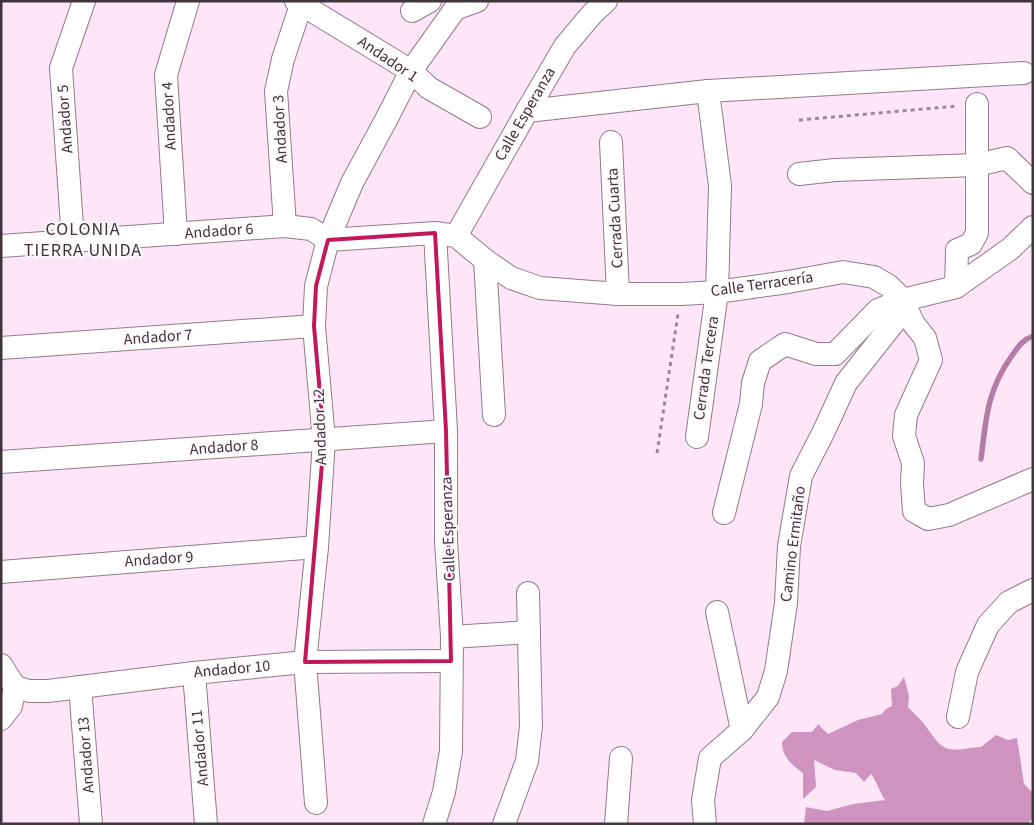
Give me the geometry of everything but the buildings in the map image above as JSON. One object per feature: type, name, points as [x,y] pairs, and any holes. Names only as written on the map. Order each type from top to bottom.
[{"type":"street","name":"Andador 5","points":[[73,241],[61,68],[84,1]]},
{"type":"street","name":"Andador 4","points":[[176,234],[166,75],[188,1]]},
{"type":"street","points":[[411,71],[455,9],[477,1]]},
{"type":"street","name":"Calle Esperanza","points":[[434,824],[444,792],[451,751],[452,637],[446,541],[445,234],[527,110],[565,46],[592,14],[606,1]]},
{"type":"street","name":"Andador 1","points":[[299,3],[411,71],[429,88],[480,117]]},
{"type":"street","name":"Andador 3","points":[[285,226],[276,91],[299,3]]},
{"type":"street","name":"Andador 12","points":[[316,804],[305,662],[317,547],[324,440],[314,326],[316,286],[328,240],[352,183],[388,118],[411,71]]},
{"type":"street","points":[[527,110],[708,91],[1024,73]]},
{"type":"street","name":"Cerrada Tercera","points":[[697,437],[717,292],[720,186],[708,91]]},
{"type":"street","points":[[956,287],[957,250],[972,244],[977,233],[977,104]]},
{"type":"street","name":"Cerrada Cuarta","points":[[611,142],[618,294]]},
{"type":"street","points":[[799,174],[835,170],[977,165],[1006,158],[1033,183]]},
{"type":"street","name":"Andador 6","points":[[1,246],[285,226],[311,230],[328,240],[445,234]]},
{"type":"street","points":[[724,513],[751,404],[753,383],[760,360],[785,344],[816,354],[834,354],[878,310],[903,300],[956,287],[1010,249],[1033,227]]},
{"type":"street","name":"Calle Terracería","points":[[445,234],[511,278],[540,288],[618,294],[681,294],[717,292],[843,272],[874,277],[889,286],[903,300]]},
{"type":"street","points":[[484,260],[494,415]]},
{"type":"street","points":[[903,300],[913,323],[925,338],[931,360],[906,415],[904,436],[913,462],[914,511],[928,519],[949,515],[1033,479]]},
{"type":"street","name":"Camino Ermitaño","points":[[705,824],[703,800],[710,758],[742,730],[768,696],[776,671],[786,602],[790,546],[801,476],[846,383],[895,321],[903,300]]},
{"type":"street","name":"Andador 7","points":[[1,348],[314,326]]},
{"type":"street","name":"Andador 8","points":[[1,462],[446,431]]},
{"type":"street","name":"Andador 9","points":[[1,572],[317,547]]},
{"type":"street","points":[[958,717],[967,672],[988,625],[1009,602],[1033,590]]},
{"type":"street","points":[[504,824],[527,761],[531,726],[528,593]]},
{"type":"street","points":[[717,612],[742,730]]},
{"type":"street","points":[[452,637],[529,632]]},
{"type":"street","name":"Andador 10","points":[[15,687],[29,692],[305,662],[451,661]]},
{"type":"street","points":[[1,666],[15,687],[10,706],[1,719]]},
{"type":"street","name":"Andador 11","points":[[194,673],[206,824]]},
{"type":"street","name":"Andador 13","points":[[80,687],[91,824]]},
{"type":"street","points":[[616,824],[621,758]]},
{"type":"path","points":[[800,120],[977,104]]},
{"type":"path","points":[[657,453],[681,294]]},
{"type":"highlighted area","points":[[435,233],[446,431],[451,661],[305,662],[324,440],[314,326],[316,286],[328,240]]},
{"type":"shaded area","points":[[904,677],[909,696],[908,707],[943,747],[954,750],[981,747],[996,735],[1008,740],[1017,738],[1024,784],[1033,793],[1033,818],[1027,824],[804,824],[806,807],[827,811],[853,804],[885,800],[871,774],[864,782],[856,773],[835,770],[814,760],[816,787],[803,799],[803,773],[786,756],[782,742],[792,732],[812,732],[818,724],[828,734],[858,720],[882,714],[892,706],[891,689],[898,686]]},
{"type":"waterway","points":[[981,459],[989,406],[997,382],[1018,347],[1033,336]]},
{"type":"district","name":"COLONIA TIERRA UNIDA","points":[[83,239]]}]
